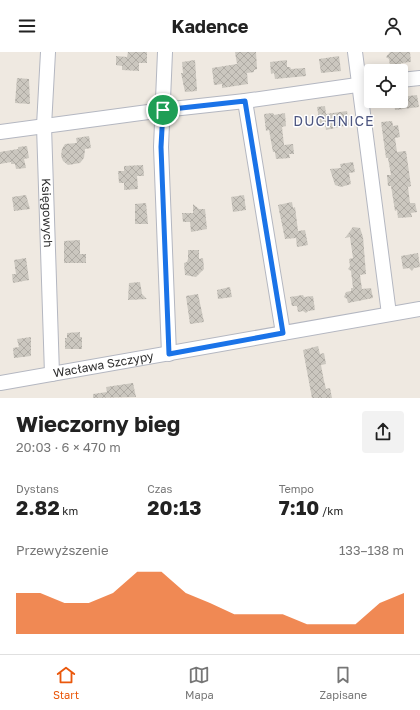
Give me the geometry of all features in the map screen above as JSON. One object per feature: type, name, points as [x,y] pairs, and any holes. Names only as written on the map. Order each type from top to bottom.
[{"type":"street","name":"Księgowych","points":[[48,52],[44,126],[52,374]]},
{"type":"street","points":[[165,52],[161,147],[169,354]]},
{"type":"street","points":[[355,52],[364,81]]},
{"type":"street","points":[[408,79],[420,78]]},
{"type":"street","points":[[0,132],[163,110],[245,101],[364,84]]},
{"type":"street","points":[[245,101],[283,333]]},
{"type":"street","points":[[368,108],[389,314]]},
{"type":"street","name":"Wacława Szczypy","points":[[0,383],[420,309]]},
{"type":"building","points":[[128,52],[147,52],[147,63],[139,63],[139,71],[122,70],[122,66],[116,65],[116,56],[127,57]]},
{"type":"building","points":[[235,52],[256,52],[257,69],[254,70],[254,72],[247,73],[248,84],[222,88],[222,84],[214,85],[212,68],[237,64]]},
{"type":"building","points":[[390,52],[410,52],[411,62],[390,64],[389,59],[386,57]]},
{"type":"building","points":[[339,56],[341,71],[321,73],[319,59]]},
{"type":"building","points":[[195,60],[197,91],[185,92],[181,73],[183,73],[182,62]]},
{"type":"building","points":[[287,60],[287,67],[290,67],[291,69],[305,68],[306,76],[275,79],[274,73],[271,74],[270,62]]},
{"type":"building","points":[[17,78],[29,79],[30,104],[15,103]]},
{"type":"building","points":[[417,95],[419,107],[395,110],[395,108],[408,108],[408,96]]},
{"type":"building","points":[[325,106],[326,114],[347,111],[349,125],[326,130],[325,123],[320,124],[317,107]]},
{"type":"building","points":[[273,113],[274,115],[285,113],[286,126],[282,127],[284,145],[293,144],[294,154],[289,154],[290,158],[276,159],[275,152],[273,152],[269,130],[266,131],[264,114]]},
{"type":"building","points":[[392,121],[393,126],[398,125],[400,137],[395,138],[397,152],[406,151],[411,186],[408,187],[410,203],[415,203],[417,212],[411,213],[412,217],[398,218],[397,210],[395,211],[391,186],[388,186],[387,175],[391,175],[388,158],[386,158],[381,122]]},
{"type":"building","points":[[89,136],[91,148],[85,149],[84,158],[80,163],[68,165],[63,161],[61,156],[62,149],[65,144],[77,143],[76,138]]},
{"type":"building","points":[[27,146],[29,158],[24,159],[26,168],[16,169],[15,164],[11,164],[11,162],[0,164],[0,152]]},
{"type":"building","points":[[353,162],[355,172],[349,173],[351,184],[341,187],[335,185],[330,169],[341,168],[340,164]]},
{"type":"building","points":[[143,165],[144,176],[137,176],[138,189],[124,190],[124,183],[119,183],[118,171],[124,171],[124,166]]},
{"type":"building","points":[[26,195],[30,209],[14,211],[12,197]]},
{"type":"building","points":[[244,195],[246,210],[233,212],[231,197]]},
{"type":"building","points":[[292,202],[293,208],[295,207],[298,231],[305,230],[308,245],[297,247],[296,238],[285,239],[278,205]]},
{"type":"building","points":[[146,203],[148,224],[135,224],[135,204]]},
{"type":"building","points":[[193,204],[199,209],[205,209],[207,229],[191,232],[190,222],[183,222],[182,213],[193,213]]},
{"type":"building","points":[[353,227],[360,228],[363,237],[366,274],[360,275],[362,289],[371,288],[373,298],[348,303],[347,299],[344,297],[346,292],[351,291],[351,288],[353,288],[351,271],[348,269],[350,266],[349,259],[353,258],[350,237],[345,238]]},
{"type":"building","points":[[80,240],[80,254],[86,254],[86,263],[64,263],[64,241]]},
{"type":"building","points":[[188,250],[199,250],[199,259],[203,258],[204,269],[196,277],[185,275],[184,263],[187,262],[188,259]]},
{"type":"building","points":[[418,253],[420,267],[414,268],[412,271],[409,268],[403,269],[401,256]]},
{"type":"building","points":[[26,258],[29,280],[13,283],[12,274],[16,274],[14,260]]},
{"type":"building","points":[[140,282],[142,294],[147,299],[128,300],[129,283]]},
{"type":"building","points":[[230,287],[232,297],[218,299],[217,290]]},
{"type":"building","points":[[198,294],[204,322],[190,324],[186,296]]},
{"type":"building","points":[[303,295],[304,297],[313,296],[315,310],[308,311],[306,313],[303,311],[298,312],[297,306],[292,306],[290,297]]},
{"type":"building","points":[[80,332],[80,337],[82,337],[82,349],[65,349],[65,338],[67,338],[67,333]]},
{"type":"building","points":[[31,337],[31,356],[14,358],[13,348],[19,347],[17,339]]},
{"type":"building","points":[[318,346],[320,354],[324,353],[326,364],[321,365],[326,389],[330,388],[332,398],[312,398],[303,350]]},
{"type":"building","points":[[133,383],[136,397],[93,398],[93,394],[107,392],[106,387]]},
{"type":"district","name":"DUCHNICE","points":[[334,121]]},
{"type":"route","points":[[245,101],[283,333],[169,354],[161,147],[163,110],[245,101]]}]
